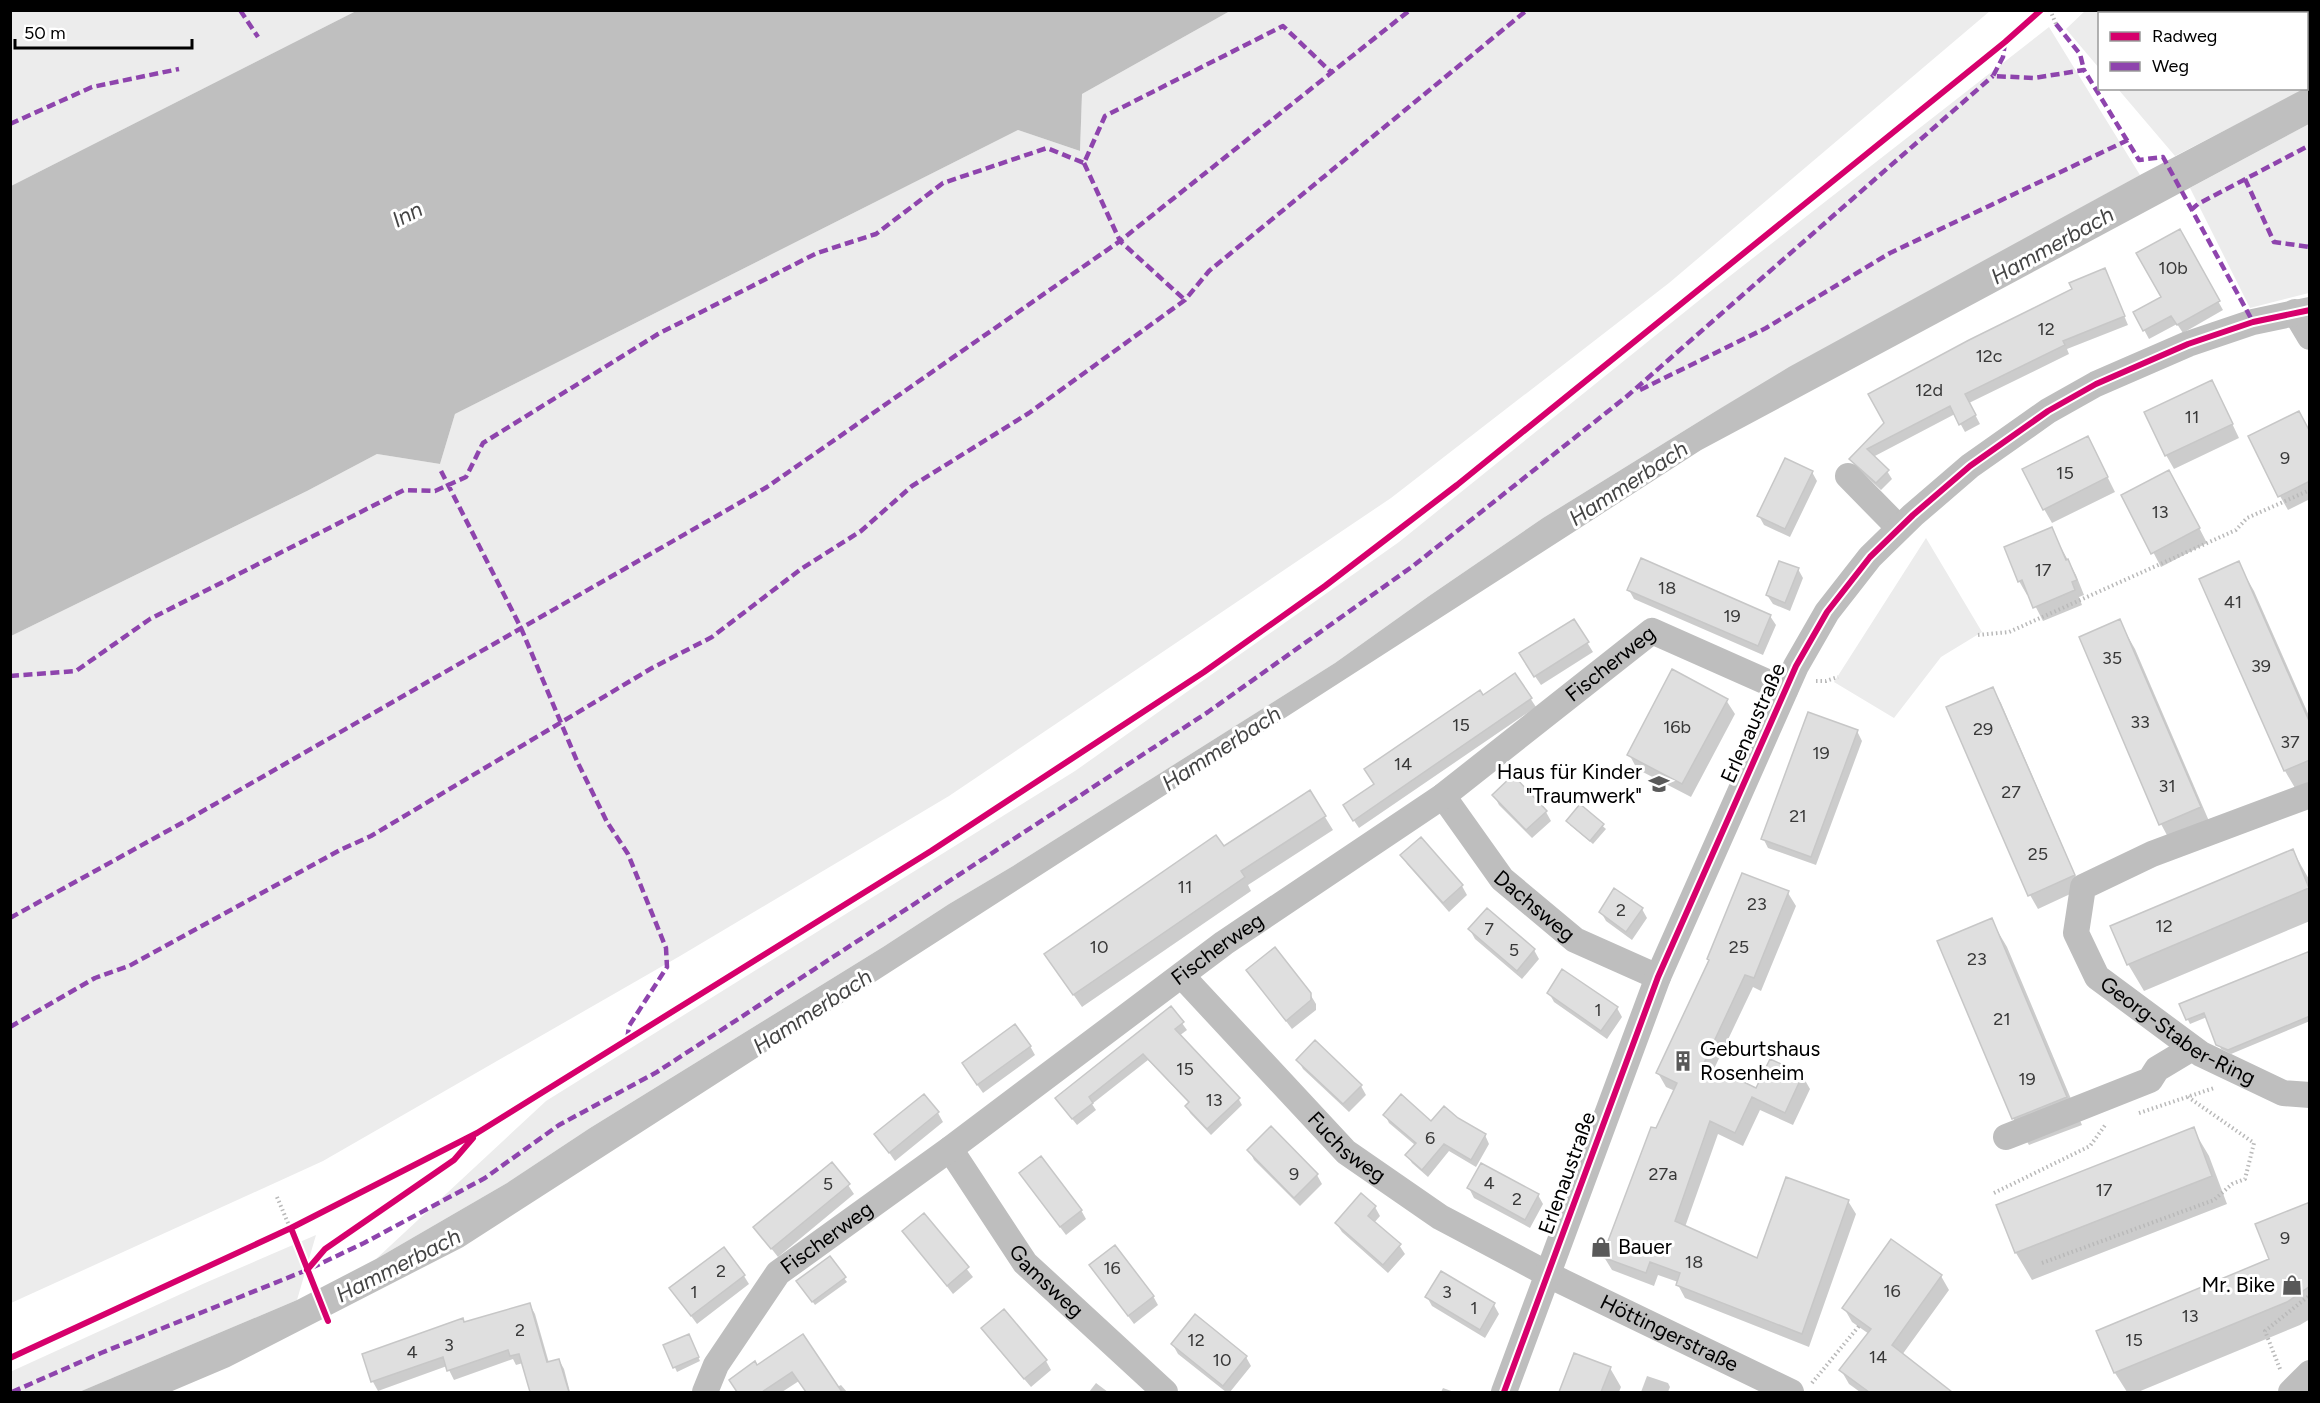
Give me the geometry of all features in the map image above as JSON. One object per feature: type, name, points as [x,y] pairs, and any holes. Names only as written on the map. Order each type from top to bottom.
[{"type":"street","points":[[2302,311],[2310,337]]},
{"type":"street","name":"Erlenaustraße","points":[[1504,1392],[1658,977],[1796,666],[1827,612],[1870,557],[1899,528],[1970,466],[2048,411],[2096,384],[2188,344],[2253,322],[2302,311]]},
{"type":"street","points":[[1848,476],[1899,528]]},
{"type":"street","name":"Fischerweg","points":[[705,1392],[716,1365],[778,1273],[950,1149],[1224,943],[1443,796],[1652,631],[1785,690]]},
{"type":"street","name":"Georg-Staber-Ring","points":[[2310,795],[2152,854],[2083,887],[2076,933],[2097,977],[2192,1048],[2283,1093],[2310,1095]]},
{"type":"street","name":"Dachsweg","points":[[1443,796],[1502,879],[1575,940],[1658,977]]},
{"type":"street","name":"Fuchsweg","points":[[1182,976],[1346,1152],[1440,1217],[1547,1273]]},
{"type":"street","points":[[2006,1137],[2150,1080],[2157,1069],[2192,1048]]},
{"type":"street","name":"Gamsweg","points":[[950,1149],[1025,1263],[1166,1392]]},
{"type":"street","name":"Höttingerstraße","points":[[1547,1273],[1801,1388]]},
{"type":"street","points":[[2286,1382],[2310,1373]]},
{"type":"path","points":[[2050,10],[2056,24]]},
{"type":"path","points":[[1978,635],[2009,632],[2236,530],[2247,518],[2310,490]]},
{"type":"path","points":[[2137,1114],[2248,1076]]},
{"type":"path","points":[[2042,1263],[2214,1200],[2232,1184],[2245,1179],[2254,1143],[2188,1096]]},
{"type":"path","points":[[1994,1193],[2090,1146],[2106,1125],[2116,1121]]},
{"type":"path","points":[[277,1197],[304,1261]]},
{"type":"path","points":[[2286,1382],[2265,1331],[2310,1294]]},
{"type":"path","points":[[1801,1388],[1859,1326]]},
{"type":"shaded area","points":[[2086,10],[2203,10],[2204,12],[2098,12],[2098,67],[2066,29]]},
{"type":"shaded area","points":[[11,11],[356,11],[11,186]]},
{"type":"shaded area","points":[[1230,11],[1990,11],[1669,283],[1391,498],[949,796],[680,956],[323,1161],[11,1303],[11,636],[307,491],[377,454],[440,464],[455,414],[1018,130],[1080,151],[1082,94]]},
{"type":"shaded area","points":[[2049,27],[2140,175],[1716,411],[1543,518],[1335,663],[590,1128],[507,1183],[376,1259],[546,1101],[1075,771],[1399,542],[1712,290]]},
{"type":"shaded area","points":[[2119,90],[2303,90],[2175,156]]},
{"type":"shaded area","points":[[2309,124],[2309,293],[2250,308],[2190,188]]},
{"type":"shaded area","points":[[1926,538],[1982,632],[1941,657],[1894,718],[1834,682]]},
{"type":"shaded area","points":[[316,1235],[297,1300],[79,1392],[11,1392],[10,1372]]},
{"type":"water","name":"Inn","points":[[356,11],[1230,11],[1082,94],[1080,151],[1018,130],[455,414],[440,464],[377,454],[307,491],[11,636],[11,186]]},
{"type":"water","name":"Hammerbach","points":[[2308,87],[2309,124],[1701,450],[463,1247],[229,1367],[170,1392],[79,1392],[297,1300],[376,1259],[507,1183],[590,1128],[1335,663],[1543,518],[1716,411],[1789,367],[2140,175],[2301,90],[2308,90]]},
{"type":"building","points":[[2180,229],[2220,301],[2177,325],[2171,316],[2143,331],[2133,312],[2161,297],[2136,253]]},
{"type":"building","points":[[2105,268],[2125,316],[2063,341],[2065,345],[1965,394],[1976,415],[1959,425],[1950,406],[1867,449],[1889,470],[1876,483],[1849,459],[1884,423],[1868,394],[2072,289],[2069,283]]},
{"type":"building","points":[[2212,380],[2233,424],[2165,456],[2144,412]]},
{"type":"building","points":[[2299,411],[2310,432],[2310,481],[2278,497],[2248,436]]},
{"type":"building","points":[[2088,436],[2108,477],[2043,510],[2022,469]]},
{"type":"building","points":[[1785,458],[1813,471],[1785,529],[1757,516]]},
{"type":"building","points":[[2169,470],[2200,528],[2151,554],[2121,495]]},
{"type":"building","points":[[2052,527],[2077,580],[2072,582],[2075,590],[2033,608],[2022,580],[2018,582],[2004,547]]},
{"type":"building","points":[[1641,558],[1771,615],[1758,646],[1627,590]]},
{"type":"building","points":[[1779,561],[1799,568],[1785,603],[1766,595]]},
{"type":"building","points":[[2239,561],[2310,723],[2310,760],[2284,771],[2199,579]]},
{"type":"building","points":[[1574,619],[1589,642],[1534,677],[1519,653]]},
{"type":"building","points":[[2120,619],[2201,807],[2159,825],[2079,637]]},
{"type":"building","points":[[1672,669],[1728,699],[1682,784],[1627,755]]},
{"type":"building","points":[[1515,673],[1532,698],[1353,821],[1343,805],[1374,784],[1364,769],[1480,690],[1483,695]]},
{"type":"building","points":[[1993,687],[2075,875],[2028,896],[1946,707]]},
{"type":"building","points":[[1808,712],[1858,730],[1811,857],[1761,839]]},
{"type":"building","points":[[1513,775],[1547,811],[1526,830],[1492,795]]},
{"type":"building","points":[[1310,790],[1326,816],[1241,871],[1245,877],[1073,995],[1044,954],[1216,835],[1224,846]]},
{"type":"building","points":[[1580,804],[1604,824],[1590,841],[1566,821]]},
{"type":"building","points":[[1421,837],[1463,885],[1443,903],[1400,855]]},
{"type":"building","points":[[2293,849],[2309,888],[2127,965],[2110,926]]},
{"type":"building","points":[[1742,873],[1789,891],[1754,978],[1745,975],[1704,1063],[1756,1088],[1770,1059],[1803,1074],[1785,1113],[1752,1097],[1735,1133],[1710,1121],[1675,1221],[1757,1258],[1786,1177],[1849,1200],[1802,1334],[1676,1285],[1680,1273],[1650,1262],[1646,1273],[1602,1257],[1651,1127],[1656,1128],[1677,1083],[1656,1073],[1709,960],[1707,959]]},
{"type":"building","points":[[1614,888],[1643,908],[1626,932],[1599,912]]},
{"type":"building","points":[[1487,908],[1535,949],[1517,971],[1468,929]]},
{"type":"building","points":[[1992,918],[2067,1097],[2012,1119],[1937,941]]},
{"type":"building","points":[[1275,947],[1311,993],[1311,1000],[1286,1021],[1246,970]]},
{"type":"building","points":[[2310,951],[2310,1016],[2228,1050],[2216,1045],[2204,1013],[2186,1020],[2179,1004]]},
{"type":"building","points":[[1562,969],[1618,1007],[1601,1031],[1547,993]]},
{"type":"building","points":[[1171,1006],[1184,1022],[1175,1029],[1240,1098],[1207,1129],[1185,1106],[1189,1102],[1143,1054],[1089,1097],[1093,1103],[1072,1119],[1055,1098]]},
{"type":"building","points":[[1015,1024],[1031,1046],[977,1085],[962,1063]]},
{"type":"building","points":[[1315,1040],[1362,1085],[1343,1104],[1296,1060]]},
{"type":"building","points":[[924,1094],[939,1112],[889,1153],[874,1134]]},
{"type":"building","points":[[1401,1094],[1431,1121],[1444,1106],[1458,1118],[1486,1134],[1471,1160],[1444,1144],[1422,1170],[1405,1155],[1416,1143],[1383,1115]]},
{"type":"building","points":[[1271,1126],[1318,1174],[1294,1198],[1247,1150]]},
{"type":"building","points":[[2194,1127],[2212,1176],[2015,1253],[1996,1205]]},
{"type":"building","points":[[1041,1156],[1082,1210],[1060,1227],[1019,1173]]},
{"type":"building","points":[[832,1162],[850,1184],[771,1249],[753,1227]]},
{"type":"building","points":[[1481,1163],[1539,1194],[1525,1220],[1467,1188]]},
{"type":"building","points":[[1361,1193],[1376,1206],[1368,1216],[1401,1244],[1383,1265],[1335,1223]]},
{"type":"building","points":[[2310,1202],[2310,1286],[2287,1302],[2114,1373],[2096,1331],[2269,1259],[2255,1224]]},
{"type":"building","points":[[924,1213],[969,1267],[947,1286],[902,1231]]},
{"type":"building","points":[[1891,1239],[1942,1275],[1892,1345],[1952,1392],[1869,1392],[1839,1370],[1871,1329],[1842,1308]]},
{"type":"building","points":[[1115,1245],[1154,1296],[1128,1316],[1089,1265]]},
{"type":"building","points":[[724,1247],[745,1275],[691,1316],[669,1288]]},
{"type":"building","points":[[830,1256],[846,1277],[812,1302],[796,1281]]},
{"type":"building","points":[[1441,1271],[1495,1303],[1480,1330],[1425,1297]]},
{"type":"building","points":[[530,1303],[547,1362],[559,1359],[569,1392],[530,1392],[519,1354],[510,1356],[508,1350],[447,1371],[443,1357],[371,1382],[362,1354],[463,1318],[464,1322]]},
{"type":"building","points":[[1004,1309],[1047,1360],[1024,1379],[981,1328]]},
{"type":"building","points":[[1195,1314],[1247,1356],[1223,1386],[1171,1344]]},
{"type":"building","points":[[689,1334],[699,1357],[673,1368],[663,1345]]},
{"type":"building","points":[[803,1334],[842,1392],[806,1392],[792,1372],[762,1392],[737,1392],[729,1380],[755,1361],[757,1365]]},
{"type":"building","points":[[1574,1353],[1611,1367],[1601,1392],[1559,1392]]},
{"type":"marked path","points":[[240,10],[258,37]]},
{"type":"marked path","points":[[10,918],[189,819],[767,487],[1120,241],[1410,10]]},
{"type":"marked path","points":[[10,1027],[95,978],[129,966],[340,850],[371,836],[652,668],[712,637],[801,569],[861,531],[912,486],[1029,413],[1185,300],[1209,271],[1527,10]]},
{"type":"marked path","points":[[2056,24],[2080,54],[2084,70]]},
{"type":"marked path","points":[[10,676],[76,671],[150,619],[404,490],[435,491],[466,477],[483,443],[658,334],[817,253],[876,234],[943,183],[1047,148],[1084,163],[1105,116],[1283,26],[1332,73]]},
{"type":"marked path","points":[[2005,42],[2003,57],[1993,76],[2034,78],[2084,70],[2139,160],[2163,157],[2253,322]]},
{"type":"marked path","points":[[10,124],[92,87],[179,69]]},
{"type":"marked path","points":[[12,1392],[101,1353],[307,1270],[364,1243],[485,1178],[559,1125],[657,1072],[1208,712],[1413,566],[1626,397],[1993,76]]},
{"type":"marked path","points":[[1640,390],[1766,328],[1890,253],[2128,140]]},
{"type":"marked path","points":[[2191,210],[2198,204],[2310,145]]},
{"type":"marked path","points":[[1084,163],[1120,241],[1185,300]]},
{"type":"marked path","points":[[2245,179],[2274,242],[2310,247]]},
{"type":"marked path","points":[[441,471],[521,628],[577,761],[607,822],[628,854],[666,948],[667,967],[629,1026],[627,1041]]},
{"type":"cycle path","points":[[10,1358],[291,1228],[477,1133],[931,851],[1204,672],[1325,586],[1457,485],[2005,42],[2041,10]]},
{"type":"cycle path","points":[[1504,1392],[1658,977],[1796,666],[1827,612],[1870,557],[1913,515],[1970,466],[2048,411],[2096,384],[2188,344],[2253,322],[2310,310]]},
{"type":"cycle path","points":[[307,1270],[325,1249],[454,1160],[473,1138]]},
{"type":"cycle path","points":[[291,1228],[328,1321]]},
{"type":"place","name":"Haus für Kinder \"Traumwerk\"","points":[[1659,784]]},
{"type":"place","name":"Geburtshaus Rosenheim","points":[[1683,1061]]},
{"type":"place","name":"Bauer","points":[[1601,1247]]},
{"type":"place","name":"Mr. Bike","points":[[2292,1285]]}]
